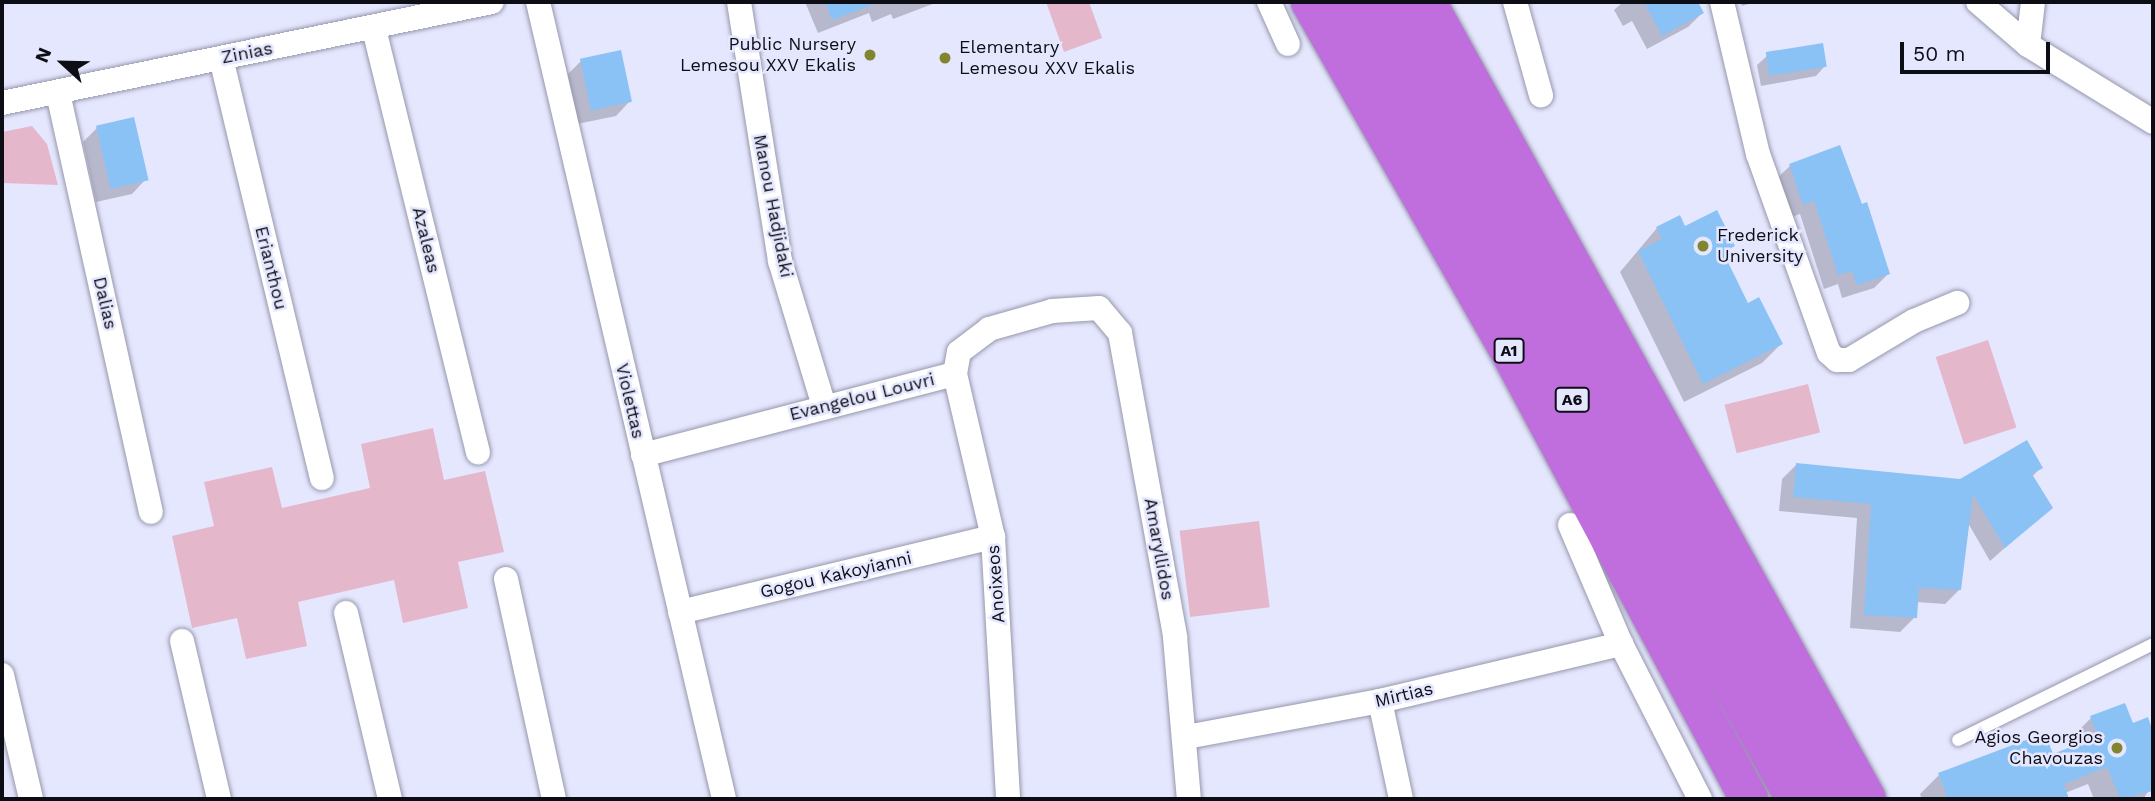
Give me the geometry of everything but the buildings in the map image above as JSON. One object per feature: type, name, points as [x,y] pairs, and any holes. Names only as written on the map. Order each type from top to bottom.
[{"type":"highway","name":"A1","points":[[1310,2],[1507,347],[1749,799]]},
{"type":"highway","name":"A6","points":[[1350,2],[1795,799]]},
{"type":"highway","name":"A6","points":[[1389,2],[1829,799]]},
{"type":"highway","points":[[1427,2],[1867,799]]},
{"type":"street","name":"Zinias","points":[[2,103],[374,29],[492,2]]},
{"type":"street","name":"Violettas","points":[[538,2],[724,799]]},
{"type":"street","name":"Manou Hadjidaki","points":[[739,2],[780,261],[824,406]]},
{"type":"street","points":[[1269,2],[1288,44]]},
{"type":"street","points":[[1515,2],[1541,95]]},
{"type":"street","points":[[1722,2],[1771,191],[1829,353],[1837,360],[1849,360],[1914,321],[1957,303]]},
{"type":"street","points":[[1978,2],[2028,45],[2153,122]]},
{"type":"street","points":[[2028,45],[2033,2]]},
{"type":"street","name":"Azaleas","points":[[374,29],[478,452]]},
{"type":"street","name":"Erianthou","points":[[221,58],[322,478]]},
{"type":"street","name":"Dalias","points":[[58,93],[151,512]]},
{"type":"street","name":"Evangelou Louvri","points":[[643,455],[955,374],[959,352],[989,329],[1052,311],[1099,308]]},
{"type":"street","name":"Amaryllidos","points":[[1099,308],[1119,334],[1175,637],[1186,737],[1189,799]]},
{"type":"street","name":"Anoixeos","points":[[955,374],[993,537],[1008,799]]},
{"type":"street","points":[[1570,525],[1621,643],[1700,799]]},
{"type":"street","name":"Gogou Kakoyianni","points":[[680,612],[993,537]]},
{"type":"street","points":[[506,579],[554,799]]},
{"type":"street","points":[[345,613],[390,799]]},
{"type":"street","points":[[182,641],[219,799]]},
{"type":"street","name":"Mirtias","points":[[1186,737],[1380,701],[1621,643]]},
{"type":"street","points":[[2,675],[31,799]]},
{"type":"street","points":[[1380,701],[1401,799]]},
{"type":"lane","points":[[1958,740],[2153,644]]},
{"type":"shaded area","points":[[1046,2],[1089,2],[1102,38],[1064,52]]},
{"type":"shaded area","points":[[32,126],[47,144],[58,185],[2,183],[2,132]]},
{"type":"shaded area","points":[[1988,340],[2016,427],[1964,444],[1936,357]]},
{"type":"shaded area","points":[[1808,384],[1820,433],[1737,453],[1725,405]]},
{"type":"shaded area","points":[[433,428],[444,480],[485,471],[504,552],[458,562],[468,608],[403,623],[394,580],[298,602],[307,646],[246,659],[237,618],[192,628],[172,536],[214,526],[204,482],[272,467],[282,508],[370,488],[361,444]]},
{"type":"shaded area","points":[[1259,521],[1270,607],[1190,617],[1180,531]]},
{"type":"place","name":"Public Nursery Lemesou XXV Ekalis","points":[[870,55]]},
{"type":"place","name":"Elementary Lemesou XXV Ekalis","points":[[945,58]]},
{"type":"place","name":"Frederick University","points":[[1703,246]]},
{"type":"place","name":"Agios Georgios Chavouzas","points":[[2117,748]]}]
